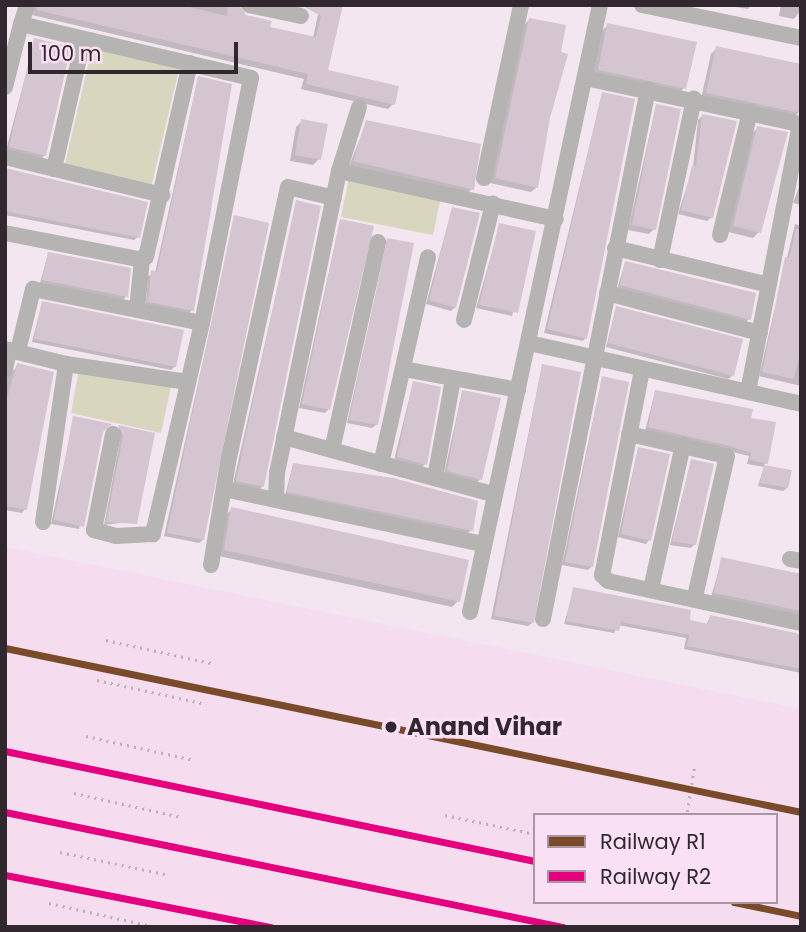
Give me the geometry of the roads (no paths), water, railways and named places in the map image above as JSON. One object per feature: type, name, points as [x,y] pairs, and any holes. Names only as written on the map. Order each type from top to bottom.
[{"type":"street","points":[[5,87],[27,5]]},
{"type":"street","points":[[249,5],[300,16]]},
{"type":"street","points":[[484,178],[521,5]]},
{"type":"street","points":[[470,612],[493,494],[529,343],[600,5]]},
{"type":"street","points":[[642,5],[801,38]]},
{"type":"street","points":[[21,24],[83,41],[251,78],[202,323],[153,534],[127,536],[94,530],[113,435]]},
{"type":"street","points":[[54,169],[83,41]]},
{"type":"street","points":[[137,310],[142,259],[149,251],[190,63]]},
{"type":"street","points":[[584,78],[648,89],[800,124],[748,391]]},
{"type":"street","points":[[543,619],[592,358],[648,89]]},
{"type":"street","points":[[660,260],[694,99]]},
{"type":"street","points":[[276,500],[284,437],[334,198],[359,107]]},
{"type":"street","points":[[720,235],[750,112]]},
{"type":"street","points":[[5,157],[162,195]]},
{"type":"street","points":[[340,171],[556,219]]},
{"type":"street","points":[[211,565],[224,489],[288,187],[334,198]]},
{"type":"street","points":[[464,320],[493,205]]},
{"type":"street","points":[[5,233],[142,259]]},
{"type":"street","points":[[332,450],[378,242]]},
{"type":"street","points":[[615,248],[769,285]]},
{"type":"street","points":[[381,464],[428,257]]},
{"type":"street","points":[[5,370],[33,289],[202,323]]},
{"type":"street","points":[[607,293],[760,332]]},
{"type":"street","points":[[529,343],[801,403]]},
{"type":"street","points":[[11,350],[66,363],[188,382]]},
{"type":"street","points":[[43,522],[66,363]]},
{"type":"street","points":[[403,369],[518,390]]},
{"type":"street","points":[[642,370],[601,571],[608,581],[695,597],[801,623]]},
{"type":"street","points":[[435,478],[453,379]]},
{"type":"street","points":[[629,434],[723,454],[728,460],[695,597]]},
{"type":"street","points":[[284,437],[493,494]]},
{"type":"street","points":[[651,589],[683,445]]},
{"type":"street","points":[[224,489],[483,544]]},
{"type":"railway","points":[[5,751],[533,861]]},
{"type":"railway","points":[[5,812],[563,927]]},
{"type":"railway","points":[[5,875],[271,927]]},
{"type":"railway","points":[[744,904],[801,916]]},
{"type":"rail line","name":"R1","points":[[5,648],[801,812]]},
{"type":"rail line","name":"R2","points":[[5,751],[533,861]]},
{"type":"rail line","name":"R2","points":[[5,812],[563,927]]},
{"type":"rail line","name":"R2","points":[[5,875],[271,927]]},
{"type":"rail line","name":"R1","points":[[744,904],[801,916]]},
{"type":"place","name":"Anand Vihar","points":[[391,727]]}]
